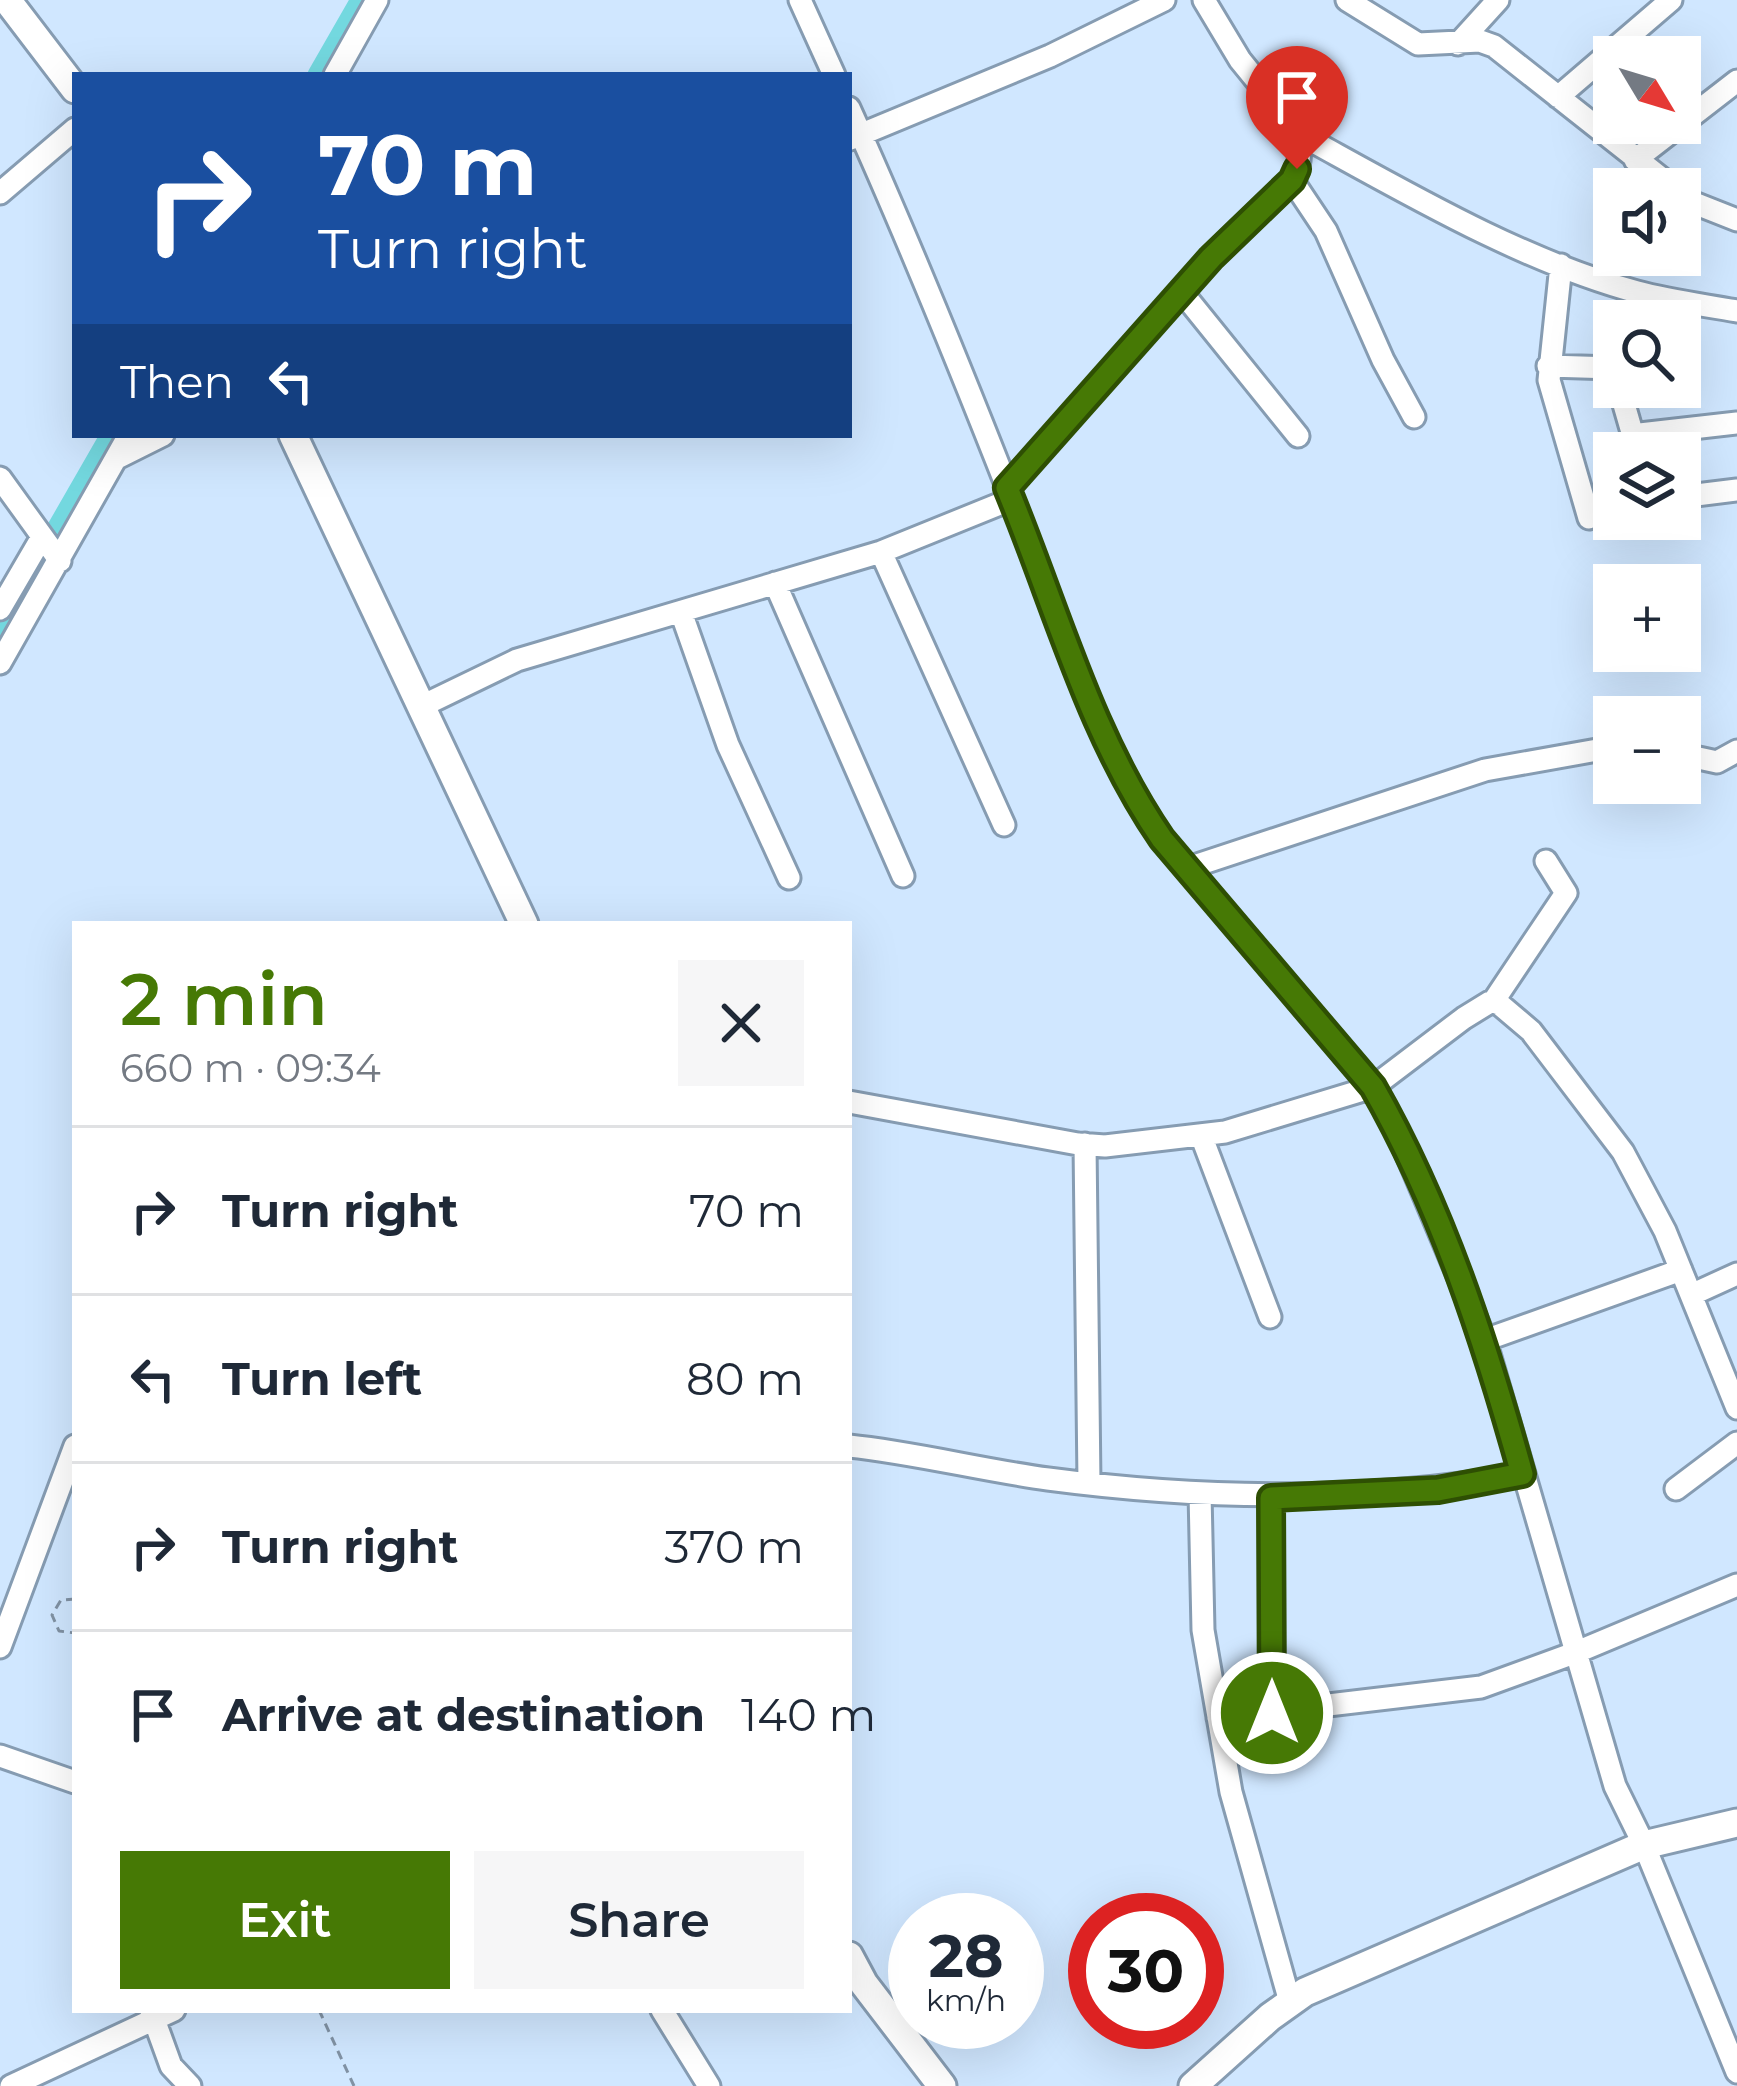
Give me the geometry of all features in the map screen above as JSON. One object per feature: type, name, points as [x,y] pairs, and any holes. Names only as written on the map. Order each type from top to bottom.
[{"type":"street","points":[[337,72],[377,0]]},
{"type":"street","points":[[800,0],[833,72]]},
{"type":"street","points":[[1164,0],[1050,56],[855,137],[1010,493],[1061,636],[1137,802],[1373,1087],[1394,1124],[1485,1340],[1615,1786],[1737,2072]]},
{"type":"street","points":[[1204,0],[1240,60],[1301,135],[1408,195],[1561,265],[1641,293],[1737,311]]},
{"type":"street","points":[[1347,0],[1418,44],[1486,42],[1646,168]]},
{"type":"street","points":[[1458,44],[1498,0]]},
{"type":"street","points":[[1558,97],[1671,0]]},
{"type":"street","points":[[4,1],[72,85]]},
{"type":"street","points":[[1635,160],[1737,81]]},
{"type":"street","points":[[0,193],[72,132]]},
{"type":"street","points":[[422,706],[517,660],[881,552],[1010,493],[1181,291],[1292,180],[1301,135]]},
{"type":"street","points":[[1292,180],[1326,231],[1363,318],[1414,417]]},
{"type":"street","points":[[1701,206],[1737,220]]},
{"type":"street","points":[[1561,265],[1548,366],[1589,518]]},
{"type":"street","points":[[1181,291],[1298,436]]},
{"type":"street","points":[[1548,366],[1593,367]]},
{"type":"street","points":[[1693,432],[1737,423]]},
{"type":"street","points":[[0,663],[127,438]]},
{"type":"street","points":[[116,458],[157,438]]},
{"type":"street","points":[[294,438],[523,921]]},
{"type":"street","points":[[0,478],[60,561]]},
{"type":"street","points":[[1701,494],[1737,490]]},
{"type":"street","points":[[0,609],[42,536]]},
{"type":"street","points":[[881,552],[1004,825]]},
{"type":"street","points":[[776,583],[903,875]]},
{"type":"street","points":[[681,612],[731,753],[789,878]]},
{"type":"street","points":[[1188,868],[1485,770],[1593,751]]},
{"type":"street","points":[[1701,759],[1717,762],[1737,752]]},
{"type":"street","points":[[852,1103],[1105,1146],[1225,1132],[1373,1087],[1464,1018],[1493,1002],[1566,893],[1546,861]]},
{"type":"street","points":[[1493,1002],[1510,1009],[1532,1031],[1623,1152],[1665,1231],[1737,1408]]},
{"type":"street","points":[[1201,1136],[1270,1317]]},
{"type":"street","points":[[1085,1144],[1089,1483]]},
{"type":"street","points":[[1485,1340],[1681,1270]]},
{"type":"street","points":[[1691,1295],[1737,1274]]},
{"type":"street","points":[[1676,1489],[1737,1443]]},
{"type":"street","points":[[852,1446],[1089,1483],[1271,1498],[1438,1490],[1522,1474]]},
{"type":"street","points":[[0,1647],[72,1454]]},
{"type":"street","points":[[1200,1493],[1203,1630],[1231,1792],[1290,2002]]},
{"type":"street","points":[[1271,1498],[1272,1713]]},
{"type":"street","points":[[1218,1718],[1481,1687],[1737,1585]]},
{"type":"street","points":[[0,1756],[72,1781]]},
{"type":"street","points":[[1193,2086],[1290,2002],[1644,1845],[1737,1823]]},
{"type":"street","points":[[852,1962],[942,2086]]},
{"type":"street","points":[[664,2013],[709,2086]]},
{"type":"street","points":[[11,2086],[151,2015],[171,2066],[190,2086]]},
{"type":"path","points":[[72,1599],[62,1600],[52,1615],[59,1631],[72,1633]]},
{"type":"path","points":[[320,2013],[354,2086]]},
{"type":"waterway","points":[[320,72],[361,0]]},
{"type":"waterway","points":[[57,529],[109,438]]},
{"type":"waterway","points":[[0,628],[21,592]]},
{"type":"route","points":[[1272,1713],[1271,1498],[1438,1490],[1522,1474],[1485,1340],[1394,1124],[1373,1087],[1162,839],[1137,802],[1061,636],[1007,488],[1211,258],[1292,180],[1297,169]]}]
